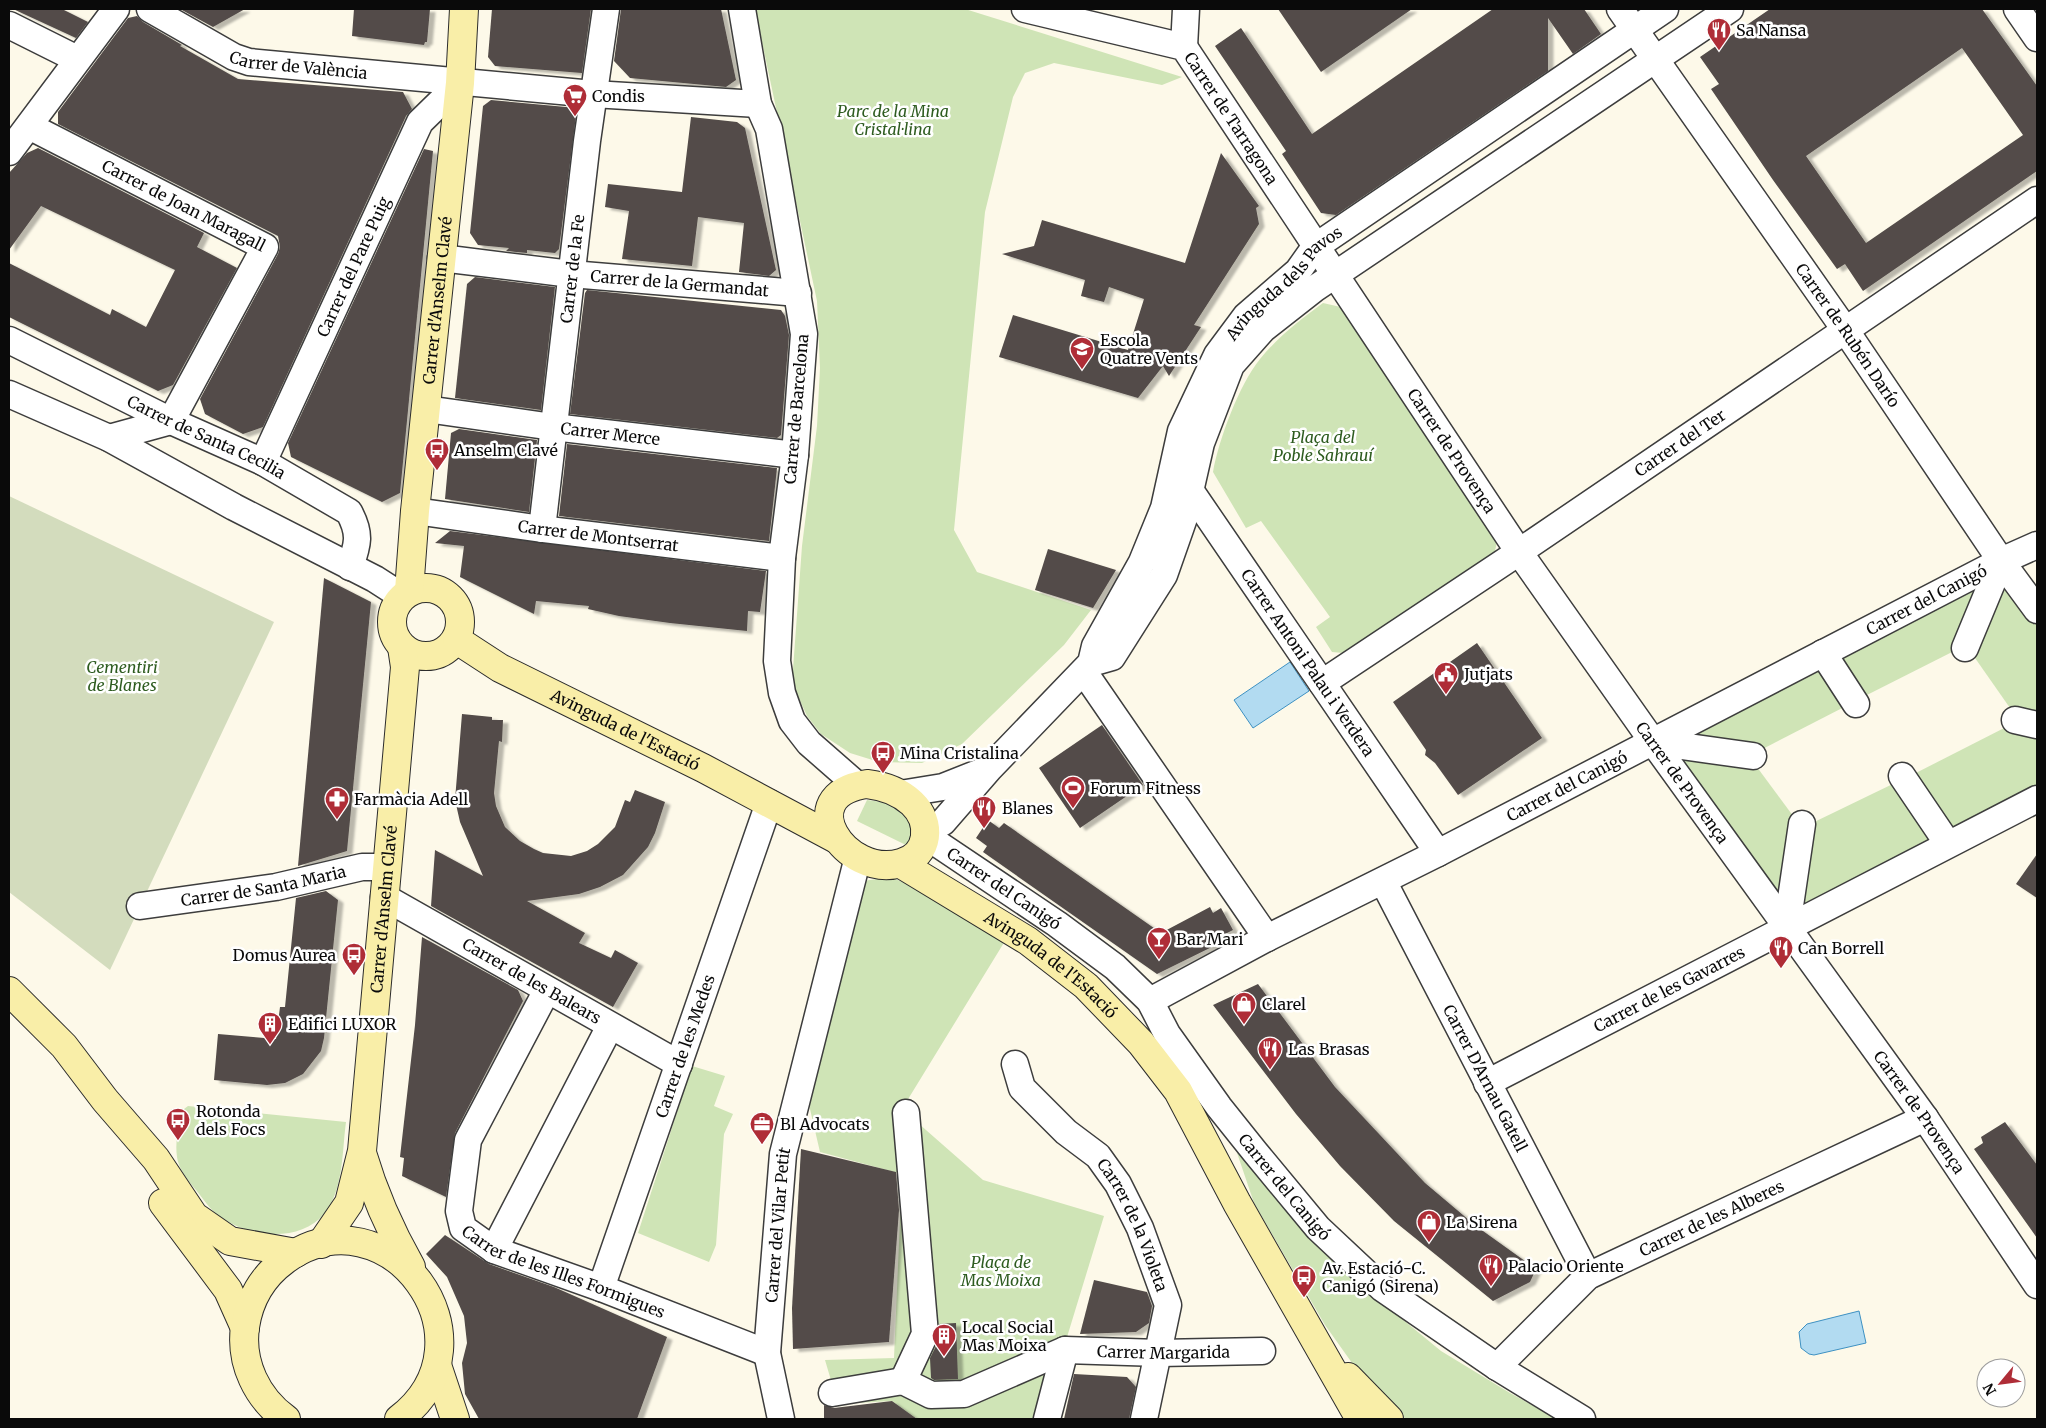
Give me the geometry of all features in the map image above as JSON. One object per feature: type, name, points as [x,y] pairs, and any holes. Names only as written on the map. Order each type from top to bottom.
[{"type":"street","points":[[9,152],[116,9]]},
{"type":"street","name":"Carrer de València","points":[[150,9],[234,57],[249,62],[593,94],[758,104]]},
{"type":"street","name":"Carrer d'Anselm Clavé","points":[[308,1248],[349,1203],[362,1151],[386,867],[410,657],[396,638],[392,617],[395,607],[406,594],[460,82],[464,9]]},
{"type":"street","name":"Carrer de la Fe","points":[[542,530],[593,94],[606,9]]},
{"type":"street","name":"Carrer de Barcelona","points":[[742,9],[758,104],[769,129],[804,334],[795,455],[782,558],[776,661],[782,694],[792,721],[846,792]]},
{"type":"street","name":"Carrer de Tarragona","points":[[1025,9],[1064,14],[1184,47],[1335,276]]},
{"type":"street","points":[[1184,47],[1186,9]]},
{"type":"street","name":"Avinguda dels Pavos","points":[[926,834],[943,822],[989,769],[1087,667],[1112,657],[1164,575],[1184,518],[1181,483],[1182,431],[1217,355],[1246,316],[1298,270],[1315,247],[1627,19],[1665,9]]},
{"type":"street","name":"Avinguda dels Pavos","points":[[1181,483],[1201,443],[1231,365],[1263,329],[1314,289],[1730,9]]},
{"type":"street","points":[[2017,9],[2037,38]]},
{"type":"street","points":[[1627,19],[1657,59]]},
{"type":"street","points":[[9,25],[77,59]]},
{"type":"street","name":"Carrer de Rubén Darío","points":[[1657,59],[1846,331],[2001,561],[2037,610]]},
{"type":"street","name":"Carrer del Pare Puig","points":[[263,462],[420,122],[460,82]]},
{"type":"street","name":"Carrer de Joan Maragall","points":[[29,126],[265,247],[171,421]]},
{"type":"street","name":"Carrer del Ter","points":[[1322,683],[1519,552],[2037,200]]},
{"type":"street","name":"Carrer de la Germandat","points":[[441,258],[571,274],[798,294]]},
{"type":"street","name":"Carrer de Provença","points":[[1335,276],[1519,552],[1652,742],[1925,1118],[2037,1285]]},
{"type":"street","name":"Carrer de Santa Cecilia","points":[[9,340],[171,421],[263,462],[349,512],[357,526],[358,544],[350,567]]},
{"type":"street","points":[[9,394],[109,438],[234,507],[406,594],[425,587],[441,590],[454,601],[460,616],[457,640],[445,651],[434,656],[410,657]]},
{"type":"street","name":"Carrer Merce","points":[[426,410],[553,427],[795,455]]},
{"type":"street","points":[[109,438],[171,421]]},
{"type":"street","name":"Carrer Antoni Palau i Verdera","points":[[1181,483],[1322,683],[1438,853]]},
{"type":"street","name":"Carrer de Montserrat","points":[[415,511],[542,530],[782,558]]},
{"type":"street","name":"Carrer del Canigó","points":[[1150,1001],[1267,938],[1438,853],[2001,561],[2037,545]]},
{"type":"street","points":[[1966,648],[2001,561]]},
{"type":"street","name":"Avinguda de l'Estació","points":[[457,640],[500,668],[703,768],[796,816],[836,840]]},
{"type":"street","points":[[1823,653],[1856,704]]},
{"type":"street","points":[[1087,667],[1267,938]]},
{"type":"street","points":[[1652,742],[1753,756]]},
{"type":"street","name":"Avinguda dels Pavos","points":[[900,794],[943,787],[989,769]]},
{"type":"street","points":[[1902,776],[1948,844]]},
{"type":"street","points":[[796,816],[813,811],[846,792],[867,784],[885,786],[913,804],[922,819],[926,834],[921,851],[900,864],[880,865],[858,857],[836,840],[829,820],[830,810],[846,792]]},
{"type":"street","name":"Carrer de les Gavarres","points":[[1487,1082],[2037,799]]},
{"type":"street","name":"Carrer de les Medes","points":[[601,1288],[769,803]]},
{"type":"street","points":[[1787,926],[1802,824]]},
{"type":"street","name":"Carrer del Canigó","points":[[926,834],[1057,924],[1115,967],[1150,1001],[1167,1034],[1219,1107],[1318,1228],[1382,1288],[1497,1367],[1582,1419]]},
{"type":"street","name":"Carrer del Vilar Petit","points":[[781,1419],[767,1353],[783,1154],[858,857]]},
{"type":"street","name":"Avinguda de l'Estació","points":[[900,864],[1028,941],[1086,986],[1141,1043],[1178,1091],[1313,1340],[1360,1419]]},
{"type":"street","name":"Carrer de Santa Maria","points":[[140,906],[276,887],[362,867],[386,867]]},
{"type":"street","name":"Carrer D'Arnau Gatell","points":[[1383,881],[1588,1276]]},
{"type":"street","name":"Carrer de les Balears","points":[[384,897],[679,1064]]},
{"type":"street","name":"Carrer de les Illes Formigues","points":[[547,990],[468,1140],[459,1211],[463,1228],[494,1250],[601,1288],[767,1353]]},
{"type":"street","points":[[9,991],[64,1046],[105,1100],[156,1159],[194,1216],[230,1240],[308,1248],[346,1242],[370,1246],[393,1256],[418,1279],[432,1302],[438,1320],[440,1338],[436,1365],[420,1399],[399,1419]]},
{"type":"street","points":[[494,1250],[610,1026]]},
{"type":"street","name":"Avinguda de l'Estació","points":[[1167,1034],[1178,1091]]},
{"type":"street","name":"Carrer de la Violeta","points":[[1015,1064],[1022,1088],[1066,1132],[1098,1156],[1118,1184],[1140,1228],[1168,1305],[1144,1419]]},
{"type":"street","points":[[105,1100],[151,1187],[228,1290],[245,1328]]},
{"type":"street","points":[[903,1381],[925,1334],[906,1113]]},
{"type":"street","name":"Carrer de les Alberes","points":[[1497,1367],[1588,1276],[1925,1118]]},
{"type":"street","name":"Carrer d'Anselm Clavé","points":[[362,1151],[374,1192],[388,1224],[418,1279]]},
{"type":"street","points":[[286,1419],[267,1402],[252,1376],[246,1358],[245,1328],[250,1305],[261,1284],[277,1266],[308,1248]]},
{"type":"street","name":"Avinguda de l'Estació","points":[[1313,1340],[1389,1419]]},
{"type":"street","points":[[832,1393],[903,1381],[931,1395],[964,1394],[1065,1350]]},
{"type":"street","points":[[1047,1419],[1065,1350]]},
{"type":"street","name":"Carrer Margarida","points":[[1065,1350],[1159,1353],[1262,1350]]},
{"type":"street","points":[[436,1365],[455,1419]]},
{"type":"green space","name":"Parc de la Mina Cristal·lina","points":[[755,9],[965,9],[1182,77],[1162,85],[1054,63],[1025,73],[1013,97],[985,212],[954,530],[977,572],[1091,610],[1064,645],[962,744],[922,763],[879,762],[850,753],[821,734],[807,716],[792,683],[802,546],[817,426],[820,368],[817,301]]},
{"type":"green space","name":"Plaça del Poble Sahrauí","points":[[1323,303],[1345,308],[1499,533],[1492,564],[1355,654],[1332,652],[1316,627],[1330,617],[1261,521],[1246,528],[1213,472],[1220,444],[1237,397],[1252,370],[1282,336]]},
{"type":"green space","name":"Cementiri de Blanes","points":[[9,496],[274,622],[110,970],[9,892]]},
{"type":"green space","points":[[2002,571],[2037,618],[2037,722],[2017,718],[1968,648]]},
{"type":"green space","points":[[1993,572],[1964,646],[1857,700],[1827,653]]},
{"type":"green space","points":[[1822,656],[1852,703],[1753,754],[1661,739]]},
{"type":"green space","points":[[2014,723],[2037,729],[2037,797],[1950,840],[1908,777]]},
{"type":"green space","points":[[1659,745],[1751,759],[1799,824],[1785,921]]},
{"type":"green space","points":[[1901,780],[1944,843],[1793,918],[1806,826]]},
{"type":"green space","points":[[867,800],[897,804],[914,822],[910,847],[857,821]]},
{"type":"green space","name":"Plaça de Mas Moixa","points":[[891,877],[943,900],[1005,941],[902,1109],[983,1180],[1104,1216],[1042,1419],[917,1419],[892,1401],[838,1404],[825,1360],[894,1358],[902,1174],[820,1152],[806,1092],[863,881]]},
{"type":"green space","points":[[692,1066],[725,1076],[714,1106],[733,1114],[724,1134],[716,1245],[709,1262],[638,1233]]},
{"type":"green space","points":[[188,1106],[346,1122],[339,1182],[331,1204],[324,1214],[313,1224],[300,1230],[285,1234],[269,1234],[238,1227],[213,1211],[187,1179],[178,1161],[176,1152],[180,1112]]},
{"type":"green space","points":[[1233,1141],[1373,1295],[1441,1351],[1557,1419],[1406,1419],[1372,1391],[1325,1325],[1254,1203]]},
{"type":"water","points":[[1290,662],[1309,691],[1253,728],[1234,700]]},
{"type":"water","points":[[1859,1311],[1866,1343],[1814,1355],[1801,1348],[1799,1332],[1807,1324]]},
{"type":"building","points":[[13,9],[62,9],[88,22],[76,38]]},
{"type":"building","points":[[180,9],[245,9],[213,27]]},
{"type":"building","points":[[354,9],[430,9],[427,42],[424,45],[352,36]]},
{"type":"building","points":[[492,9],[591,9],[582,73],[495,66],[488,57]]},
{"type":"building","points":[[621,9],[721,9],[736,80],[726,87],[630,78],[614,61]]},
{"type":"building","points":[[1278,9],[1412,9],[1321,72]]},
{"type":"building","points":[[1493,9],[1584,9],[1601,34],[1573,54],[1548,18],[1548,71],[1336,215],[1321,213],[1282,154],[1286,151],[1215,46],[1241,28],[1312,134]]},
{"type":"building","points":[[1770,9],[1982,9],[2037,86],[2037,171],[1863,291],[1845,264],[1837,269],[1773,180],[1711,89],[1719,84],[1700,57]],"holes":[[[1962,48],[2023,135],[1866,243],[1806,156]]]},
{"type":"building","points":[[137,16],[143,22],[182,45],[180,46],[238,79],[403,92],[412,109],[406,116],[263,427],[243,434],[205,414],[200,399],[278,254],[280,247],[278,236],[58,124],[58,112],[128,18]]},
{"type":"building","points":[[491,100],[577,108],[559,249],[555,253],[527,250],[527,253],[506,251],[509,248],[478,245],[470,233],[483,106]]},
{"type":"building","points":[[691,117],[737,122],[745,128],[776,270],[769,276],[739,272],[744,223],[698,217],[692,266],[622,259],[629,211],[605,207],[608,184],[682,192]]},
{"type":"building","points":[[38,148],[204,233],[197,247],[237,268],[173,385],[158,391],[9,317],[9,263],[110,315],[112,309],[146,327],[175,270],[41,206],[9,250],[9,173],[27,153]]},
{"type":"building","points":[[424,149],[433,151],[400,493],[382,502],[291,457],[288,443]]},
{"type":"building","points":[[1221,153],[1259,206],[1256,208],[1259,224],[1194,325],[1201,327],[1169,376],[1163,366],[1138,398],[999,357],[1013,315],[1128,350],[1144,299],[1109,287],[1104,302],[1081,296],[1085,280],[1002,254],[1034,246],[1042,220],[1185,263]]},
{"type":"building","points":[[475,277],[555,287],[541,410],[455,398],[467,284]]},
{"type":"building","points":[[587,290],[781,310],[785,316],[789,335],[781,435],[777,438],[570,414],[585,293]]},
{"type":"building","points":[[459,429],[537,440],[529,512],[445,499],[451,433]]},
{"type":"building","points":[[567,444],[777,468],[769,541],[559,516]]},
{"type":"building","points":[[450,531],[766,571],[760,612],[748,611],[747,631],[619,616],[588,609],[589,606],[536,601],[534,614],[460,577],[464,546],[435,543]]},
{"type":"building","points":[[1048,549],[1116,570],[1093,608],[1035,590]]},
{"type":"building","points":[[324,578],[371,602],[347,851],[298,866]]},
{"type":"building","points":[[1477,643],[1542,738],[1458,795],[1435,763],[1425,755],[1426,750],[1393,702]]},
{"type":"building","points":[[462,714],[492,717],[492,720],[503,720],[502,742],[499,741],[494,793],[496,806],[505,827],[520,841],[543,853],[571,856],[587,851],[598,844],[615,827],[625,800],[630,802],[635,790],[665,802],[655,833],[648,847],[623,875],[600,887],[579,894],[527,901],[585,933],[579,943],[611,958],[615,950],[638,963],[613,1007],[431,906],[435,850],[483,876],[460,822],[455,800]]},
{"type":"building","points":[[1102,725],[1143,785],[1080,828],[1039,768]]},
{"type":"building","points":[[988,820],[999,828],[1004,823],[1161,933],[1210,907],[1213,913],[1221,908],[1233,930],[1221,936],[1224,941],[1157,974],[983,852],[987,846],[976,838]]},
{"type":"building","points":[[2037,854],[2037,898],[2016,884]]},
{"type":"building","points":[[326,891],[338,900],[324,1038],[321,1051],[303,1074],[285,1083],[267,1085],[214,1080],[218,1034],[276,1039],[280,1007],[285,1007],[296,898]]},
{"type":"building","points":[[422,937],[518,990],[523,1001],[455,1133],[446,1197],[402,1176],[404,1158],[400,1157],[415,1025]]},
{"type":"building","points":[[1258,984],[1335,1087],[1425,1183],[1476,1226],[1536,1269],[1530,1282],[1493,1301],[1394,1221],[1340,1166],[1296,1114],[1213,1005]]},
{"type":"building","points":[[2005,1122],[2037,1165],[2037,1238],[1974,1149],[1983,1143],[1981,1137]]},
{"type":"building","points":[[801,1149],[896,1172],[899,1210],[889,1342],[793,1349],[792,1308]]},
{"type":"building","points":[[445,1235],[489,1264],[554,1287],[667,1337],[637,1419],[479,1419],[465,1394],[462,1363],[467,1343],[464,1316],[447,1277],[426,1254]]},
{"type":"building","points":[[1094,1280],[1147,1292],[1152,1306],[1149,1323],[1136,1332],[1080,1334]]},
{"type":"building","name":"Local Social Mas Moixa","points":[[956,1323],[958,1379],[934,1380],[931,1378],[930,1358],[939,1340],[939,1324]]},
{"type":"building","points":[[1074,1374],[1127,1377],[1136,1387],[1129,1419],[1064,1419]]},
{"type":"building","points":[[892,1401],[917,1419],[824,1419],[824,1405],[834,1408]]},
{"type":"place","name":"Sa Nansa","points":[[1719,51]]},
{"type":"place","name":"Condis","points":[[575,117]]},
{"type":"place","name":"Escola Quatre Vents","points":[[1082,370]]},
{"type":"place","name":"Anselm Clavé","points":[[437,471]]},
{"type":"place","name":"Jutjats","points":[[1446,695]]},
{"type":"place","name":"Mina Cristalina","points":[[883,774]]},
{"type":"place","name":"Forum Fitness","points":[[1073,809]]},
{"type":"place","name":"Farmàcia Adell","points":[[337,820]]},
{"type":"place","name":"Blanes","points":[[984,829]]},
{"type":"place","name":"Bar Mari","points":[[1159,960]]},
{"type":"place","name":"Can Borrell","points":[[1781,969]]},
{"type":"place","name":"Domus Aurea","points":[[354,976]]},
{"type":"place","name":"Clarel","points":[[1244,1025]]},
{"type":"place","name":"Edifici LUXOR","points":[[270,1045]]},
{"type":"place","name":"Las Brasas","points":[[1270,1070]]},
{"type":"place","name":"Rotonda dels Focs","points":[[178,1141]]},
{"type":"place","name":"Bl Advocats","points":[[762,1145]]},
{"type":"place","name":"La Sirena","points":[[1429,1243]]},
{"type":"place","name":"Palacio Oriente","points":[[1491,1287]]},
{"type":"place","name":"Av. Estació-C. Canigó (Sirena)","points":[[1304,1298]]},
{"type":"place","name":"Local Social Mas Moixa","points":[[944,1357]]}]
